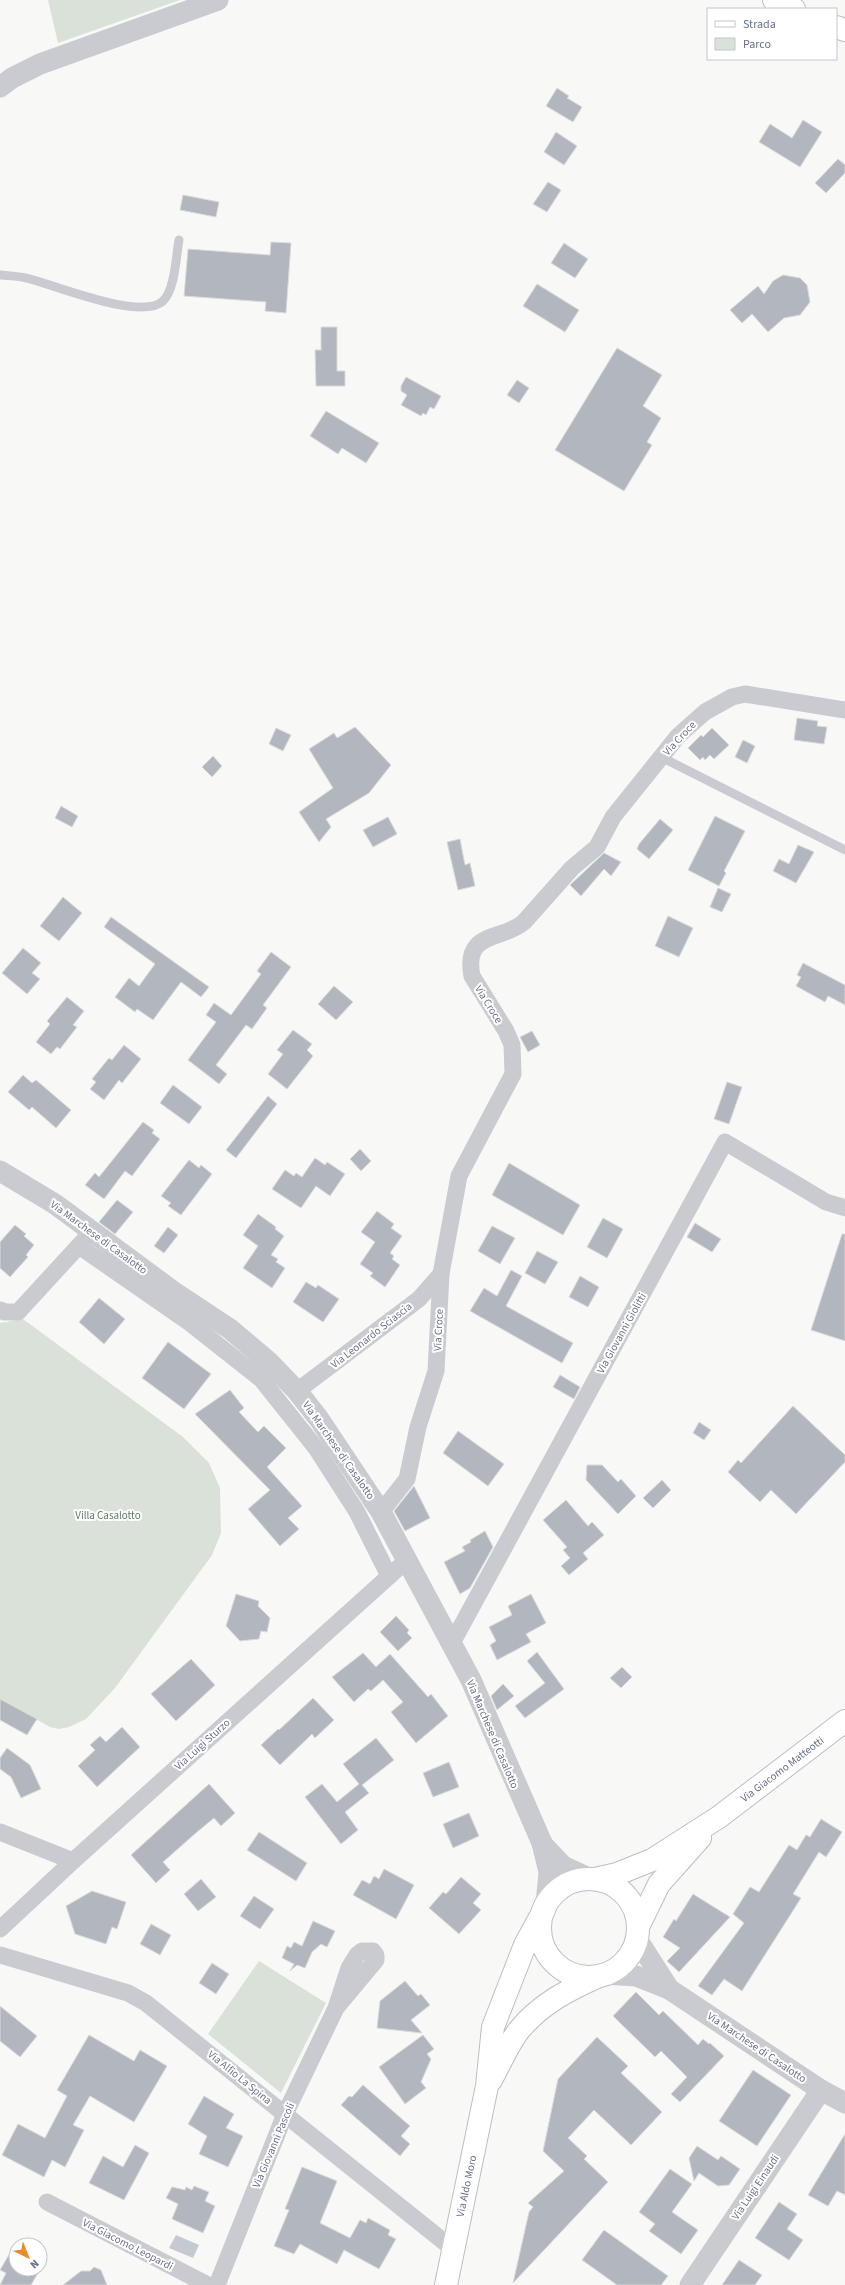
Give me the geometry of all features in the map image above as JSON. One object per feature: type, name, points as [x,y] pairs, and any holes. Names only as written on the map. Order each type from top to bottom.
[{"type":"main road","points":[[774,0],[792,8]]},
{"type":"main road","name":"Via Giacomo Matteotti","points":[[719,1817],[845,1721]]},
{"type":"main road","points":[[487,2086],[493,2027],[525,1945],[545,1907],[560,1888],[580,1880],[616,1874],[652,1860],[719,1817]]},
{"type":"main road","points":[[487,2086],[519,2030],[532,2016],[546,2004],[569,1989],[616,1969],[625,1961],[658,1884],[719,1817]]},
{"type":"main road","points":[[593,1879],[606,1882],[625,1895],[634,1910],[637,1933]]},
{"type":"main road","points":[[545,1907],[541,1933],[548,1955],[556,1964],[571,1973],[588,1977],[602,1975]]},
{"type":"main road","name":"Via Aldo Moro","points":[[446,2285],[487,2086]]},
{"type":"street","points":[[0,87],[12,78],[40,64],[218,0]]},
{"type":"street","name":"Via Croce","points":[[381,1512],[407,1479],[418,1427],[436,1372],[441,1274],[458,1176],[513,1074],[512,1045],[506,1031],[472,976],[470,966],[476,947],[483,940],[518,928],[572,868],[596,847],[613,817],[661,757],[678,736],[705,712],[732,697],[745,694],[845,710]]},
{"type":"street","name":"Via Giovanni Giolitti","points":[[451,1645],[725,1142],[826,1202],[845,1208]]},
{"type":"street","name":"Via Marchese di Casalotto","points":[[0,1171],[55,1204],[85,1239],[174,1292],[230,1329],[269,1362],[297,1392],[340,1449],[381,1512],[471,1680],[542,1843]]},
{"type":"street","points":[[0,1310],[18,1312],[85,1239],[261,1379],[316,1448],[357,1512],[389,1576]]},
{"type":"street","name":"Via Leonardo Sciascia","points":[[297,1392],[418,1298],[441,1274]]},
{"type":"street","name":"Via Luigi Sturzo","points":[[0,1929],[73,1861],[406,1560]]},
{"type":"street","points":[[0,1832],[73,1861]]},
{"type":"street","points":[[542,1843],[563,1866],[593,1879]]},
{"type":"street","points":[[542,1843],[549,1872],[545,1907]]},
{"type":"street","points":[[637,1933],[669,1989]]},
{"type":"street","name":"Via Alfio La Spina","points":[[0,1955],[128,1993],[163,2015],[453,2249]]},
{"type":"street","points":[[602,1975],[636,1976],[669,1989]]},
{"type":"street","name":"Via Marchese di Casalotto","points":[[669,1989],[821,2090],[845,2103]]},
{"type":"street","name":"Via Giovanni Pascoli","points":[[217,2285],[286,2114],[336,2008]]},
{"type":"street","name":"Via Luigi Einaudi","points":[[690,2285],[821,2090]]},
{"type":"street","name":"Via Giacomo Leopardi","points":[[47,2202],[208,2285]]},
{"type":"lane","points":[[0,275],[29,278],[102,302],[151,308],[163,302],[170,292],[179,240]]},
{"type":"lane","points":[[661,757],[845,850]]},
{"type":"green space","points":[[48,0],[180,0],[58,43]]},
{"type":"green space","name":"Villa Casalotto","points":[[23,1319],[183,1437],[209,1463],[220,1488],[221,1533],[212,1555],[115,1688],[86,1719],[69,1727],[59,1729],[50,1727],[0,1699],[0,1323]]},
{"type":"green space","points":[[259,1961],[326,2003],[281,2093],[208,2034]]},
{"type":"shaded area","points":[[176,2235],[199,2245],[193,2258],[169,2248]]},
{"type":"building","points":[[557,88],[569,96],[567,98],[582,107],[573,122],[546,106]]},
{"type":"building","points":[[803,120],[822,132],[800,167],[759,142],[770,124],[792,138]]},
{"type":"building","points":[[556,132],[577,146],[564,165],[544,152]]},
{"type":"building","points":[[838,159],[845,165],[845,173],[826,193],[815,183]]},
{"type":"building","points":[[548,182],[561,190],[547,212],[533,204]]},
{"type":"building","points":[[183,195],[219,202],[216,217],[180,210]]},
{"type":"building","points":[[271,242],[291,243],[286,313],[265,311],[266,302],[184,296],[188,249],[270,255]]},
{"type":"building","points":[[564,243],[588,259],[575,278],[551,263]]},
{"type":"building","points":[[783,275],[800,278],[807,285],[810,302],[800,315],[784,318],[768,332],[752,314],[742,323],[730,310],[758,286],[764,294],[773,281]]},
{"type":"building","points":[[537,284],[579,310],[565,332],[523,306]]},
{"type":"building","points":[[321,327],[337,327],[337,371],[345,371],[345,386],[316,386],[315,350],[321,350]]},
{"type":"building","points":[[617,348],[662,375],[643,406],[661,418],[647,442],[652,445],[624,491],[555,450]]},
{"type":"building","points":[[406,377],[441,396],[434,409],[430,407],[426,415],[423,413],[421,416],[401,405],[407,395],[401,391],[401,386]]},
{"type":"building","points":[[517,380],[529,388],[519,403],[507,395]]},
{"type":"building","points":[[326,411],[379,443],[366,463],[342,448],[338,454],[310,436]]},
{"type":"building","points":[[797,718],[818,721],[817,726],[827,727],[824,744],[794,740]]},
{"type":"building","points":[[355,727],[391,765],[369,793],[326,819],[331,827],[319,842],[299,812],[333,788],[309,749],[334,733],[337,738]]},
{"type":"building","points":[[276,728],[291,735],[283,751],[269,744]]},
{"type":"building","points":[[712,728],[729,745],[714,759],[710,755],[705,760],[703,757],[700,760],[688,748],[701,735],[703,737]]},
{"type":"building","points":[[743,740],[755,746],[747,763],[735,757]]},
{"type":"building","points":[[213,756],[222,766],[212,777],[202,767]]},
{"type":"building","points":[[61,806],[78,816],[72,827],[55,818]]},
{"type":"building","points":[[715,816],[745,831],[724,871],[726,873],[719,886],[688,870]]},
{"type":"building","points":[[388,817],[397,834],[373,847],[363,830]]},
{"type":"building","points":[[660,819],[673,830],[649,859],[637,849],[639,844]]},
{"type":"building","points":[[460,839],[465,865],[470,863],[475,886],[458,890],[447,842]]},
{"type":"building","points":[[798,845],[814,852],[796,883],[773,871],[779,859],[789,864]]},
{"type":"building","points":[[604,853],[621,862],[611,876],[604,869],[581,896],[570,885]]},
{"type":"building","points":[[718,888],[731,894],[722,912],[710,907]]},
{"type":"building","points":[[63,897],[82,913],[59,941],[40,926]]},
{"type":"building","points":[[668,916],[693,928],[679,957],[655,946]]},
{"type":"building","points":[[111,917],[209,987],[201,997],[181,982],[153,1020],[137,1009],[135,1012],[115,997],[129,978],[139,986],[155,964],[104,927]]},
{"type":"building","points":[[23,948],[41,963],[32,973],[40,979],[27,994],[2,973]]},
{"type":"building","points":[[271,952],[291,967],[263,1005],[267,1008],[252,1029],[246,1025],[216,1065],[227,1074],[219,1084],[188,1060],[216,1022],[206,1015],[214,1003],[231,1015],[261,974],[257,971]]},
{"type":"building","points":[[803,963],[845,985],[845,1005],[828,996],[825,1002],[796,986],[801,977],[797,975]]},
{"type":"building","points":[[334,986],[353,1002],[336,1020],[318,1004]]},
{"type":"building","points":[[67,997],[84,1011],[73,1025],[77,1027],[60,1049],[57,1047],[51,1054],[36,1042],[50,1024],[47,1021]]},
{"type":"building","points":[[293,1030],[312,1044],[307,1050],[313,1056],[287,1089],[268,1074],[283,1054],[277,1050]]},
{"type":"building","points":[[532,1031],[540,1045],[528,1052],[520,1037]]},
{"type":"building","points":[[124,1045],[141,1059],[122,1083],[119,1080],[104,1100],[90,1089],[96,1082],[92,1079],[109,1058],[112,1060]]},
{"type":"building","points":[[23,1075],[32,1083],[36,1080],[71,1110],[56,1128],[32,1107],[29,1110],[8,1092]]},
{"type":"building","points":[[727,1082],[742,1087],[729,1124],[714,1119]]},
{"type":"building","points":[[173,1085],[202,1107],[189,1124],[160,1103]]},
{"type":"building","points":[[268,1096],[277,1104],[236,1158],[226,1150]]},
{"type":"building","points":[[143,1122],[154,1130],[152,1133],[160,1139],[132,1176],[125,1171],[104,1199],[85,1185],[95,1173],[99,1177]]},
{"type":"building","points":[[360,1149],[371,1161],[361,1171],[350,1159]]},
{"type":"building","points":[[315,1158],[325,1165],[327,1162],[345,1174],[330,1196],[316,1186],[301,1208],[272,1189],[285,1170],[294,1176],[296,1173],[302,1177]]},
{"type":"building","points":[[189,1160],[199,1168],[201,1165],[212,1174],[181,1215],[168,1206],[171,1203],[161,1196]]},
{"type":"building","points":[[509,1163],[580,1205],[563,1235],[492,1195]]},
{"type":"building","points":[[117,1200],[133,1212],[115,1234],[99,1222]]},
{"type":"building","points":[[377,1211],[394,1224],[391,1228],[402,1236],[390,1253],[394,1256],[392,1259],[400,1265],[385,1287],[370,1276],[373,1273],[360,1264],[375,1242],[361,1232]]},
{"type":"building","points":[[258,1214],[276,1227],[275,1229],[284,1236],[271,1255],[278,1259],[276,1262],[285,1268],[272,1288],[243,1268],[258,1246],[243,1235]]},
{"type":"building","points":[[603,1218],[623,1229],[607,1258],[587,1247]]},
{"type":"building","points":[[695,1223],[721,1239],[712,1252],[687,1237]]},
{"type":"building","points":[[15,1225],[26,1234],[24,1236],[34,1245],[26,1255],[28,1257],[10,1277],[0,1268],[0,1242]]},
{"type":"building","points":[[492,1226],[515,1238],[500,1264],[478,1251]]},
{"type":"building","points":[[168,1227],[178,1235],[164,1253],[154,1246]]},
{"type":"building","points":[[842,1234],[845,1234],[845,1341],[811,1330]]},
{"type":"building","points":[[537,1251],[558,1262],[545,1284],[525,1273]]},
{"type":"building","points":[[511,1270],[522,1276],[506,1306],[573,1343],[562,1363],[470,1311],[484,1288],[497,1296]]},
{"type":"building","points":[[580,1276],[599,1287],[588,1307],[569,1297]]},
{"type":"building","points":[[306,1282],[316,1288],[318,1285],[339,1299],[323,1322],[293,1302]]},
{"type":"building","points":[[99,1298],[125,1319],[104,1344],[79,1322]]},
{"type":"building","points":[[168,1342],[211,1374],[184,1409],[142,1378]]},
{"type":"building","points":[[560,1375],[580,1387],[574,1399],[553,1387]]},
{"type":"building","points":[[230,1390],[244,1408],[239,1412],[258,1432],[264,1426],[286,1448],[267,1467],[302,1506],[288,1518],[299,1529],[280,1546],[248,1509],[270,1490],[195,1414]]},
{"type":"building","points":[[793,1406],[845,1455],[845,1462],[796,1514],[771,1490],[760,1502],[728,1472],[738,1460],[741,1463]]},
{"type":"building","points":[[699,1422],[711,1430],[704,1440],[693,1433]]},
{"type":"building","points":[[458,1431],[504,1464],[488,1486],[443,1453]]},
{"type":"building","points":[[587,1465],[602,1465],[618,1482],[621,1479],[636,1496],[618,1514],[586,1480]]},
{"type":"building","points":[[662,1480],[671,1490],[653,1508],[643,1498]]},
{"type":"building","points":[[414,1486],[430,1518],[405,1531],[394,1511]]},
{"type":"building","points":[[566,1500],[588,1526],[592,1522],[604,1535],[583,1553],[588,1559],[569,1575],[561,1566],[570,1558],[563,1550],[567,1547],[543,1520]]},
{"type":"building","points":[[485,1531],[493,1547],[470,1588],[460,1594],[444,1562],[465,1551],[462,1547]]},
{"type":"building","points":[[236,1594],[259,1601],[258,1606],[270,1618],[267,1632],[261,1631],[259,1639],[240,1641],[226,1626]]},
{"type":"building","points":[[531,1594],[546,1623],[526,1634],[531,1642],[497,1660],[490,1645],[496,1641],[489,1627],[512,1615],[508,1606]]},
{"type":"building","points":[[396,1616],[409,1630],[407,1633],[412,1638],[398,1651],[380,1632]]},
{"type":"building","points":[[537,1652],[564,1689],[525,1718],[515,1706],[545,1683],[527,1661]]},
{"type":"building","points":[[363,1653],[376,1667],[390,1654],[428,1697],[431,1694],[448,1716],[416,1743],[391,1712],[403,1702],[383,1680],[371,1691],[368,1689],[354,1702],[332,1677]]},
{"type":"building","points":[[191,1659],[215,1685],[176,1721],[151,1694]]},
{"type":"building","points":[[622,1667],[632,1677],[621,1688],[610,1678]]},
{"type":"building","points":[[503,1684],[514,1696],[497,1710],[491,1696]]},
{"type":"building","points":[[313,1698],[334,1720],[315,1738],[312,1734],[280,1765],[261,1745]]},
{"type":"building","points":[[0,1699],[37,1719],[27,1735],[0,1720]]},
{"type":"building","points":[[122,1727],[140,1747],[97,1787],[78,1766],[95,1750],[90,1745],[100,1736],[106,1742]]},
{"type":"building","points":[[376,1738],[394,1760],[362,1785],[369,1793],[345,1812],[358,1830],[341,1844],[305,1797],[322,1784],[337,1802],[359,1784],[343,1764]]},
{"type":"building","points":[[7,1748],[30,1765],[41,1789],[21,1798],[11,1777],[0,1769],[0,1758]]},
{"type":"building","points":[[449,1762],[459,1787],[433,1797],[423,1773]]},
{"type":"building","points":[[209,1784],[235,1813],[221,1826],[214,1818],[163,1862],[170,1870],[156,1883],[131,1855]]},
{"type":"building","points":[[469,1813],[479,1836],[453,1848],[443,1824]]},
{"type":"building","points":[[821,1819],[842,1832],[826,1857],[819,1852],[793,1894],[801,1898],[742,1991],[724,1979],[712,1995],[698,1986],[744,1923],[733,1914],[750,1887],[759,1892],[789,1845],[797,1850],[806,1835],[810,1837]]},
{"type":"building","points":[[259,1832],[307,1863],[296,1881],[247,1850]]},
{"type":"building","points":[[384,1869],[414,1885],[396,1919],[353,1895],[362,1880],[370,1884],[374,1876],[379,1879]]},
{"type":"building","points":[[461,1877],[481,1894],[473,1903],[481,1910],[459,1934],[429,1908],[443,1892],[446,1894]]},
{"type":"building","points":[[201,1879],[216,1897],[198,1911],[184,1894]]},
{"type":"building","points":[[92,1891],[126,1902],[117,1929],[112,1927],[106,1944],[75,1934],[66,1906]]},
{"type":"building","points":[[693,1894],[730,1917],[679,1972],[667,1961],[680,1948],[663,1937],[674,1919],[676,1921]]},
{"type":"building","points":[[254,1896],[274,1909],[260,1929],[240,1916]]},
{"type":"building","points":[[313,1921],[335,1931],[327,1947],[321,1944],[312,1952],[305,1968],[297,1965],[290,1971],[294,1964],[282,1958],[287,1946],[291,1948],[294,1942],[302,1946]]},
{"type":"building","points":[[151,1924],[171,1935],[160,1955],[140,1944]]},
{"type":"building","points":[[212,1963],[229,1974],[216,1994],[199,1983]]},
{"type":"building","points":[[405,1981],[418,1996],[421,1994],[430,2005],[411,2020],[422,2033],[377,2028],[380,2001]]},
{"type":"building","points":[[636,1992],[659,2015],[663,2011],[698,2045],[703,2039],[709,2044],[710,2043],[724,2056],[680,2102],[671,2094],[687,2077],[661,2051],[655,2057],[613,2016]]},
{"type":"building","points":[[0,2006],[37,2036],[20,2057],[0,2041]]},
{"type":"building","points":[[89,2035],[134,2061],[140,2050],[167,2066],[134,2122],[90,2096],[73,2125],[84,2130],[65,2167],[52,2160],[44,2177],[2,2155],[18,2124],[45,2138],[67,2096],[57,2090]]},
{"type":"building","points":[[423,2035],[434,2049],[427,2054],[431,2059],[421,2082],[426,2088],[405,2104],[379,2067]]},
{"type":"building","points":[[597,2037],[628,2066],[621,2073],[662,2112],[631,2145],[594,2110],[568,2138],[587,2156],[584,2159],[608,2182],[513,2283],[529,2212],[533,2207],[528,2203],[564,2171],[543,2151],[558,2079]]},
{"type":"building","points":[[753,2070],[791,2095],[757,2146],[719,2121]]},
{"type":"building","points":[[363,2085],[410,2126],[401,2136],[410,2144],[400,2156],[341,2105],[349,2096],[352,2097]]},
{"type":"building","points":[[204,2096],[234,2114],[226,2128],[243,2136],[228,2167],[199,2154],[207,2136],[188,2124]]},
{"type":"building","points":[[845,2134],[845,2195],[837,2191],[828,2206],[808,2195]]},
{"type":"building","points":[[135,2145],[149,2153],[124,2200],[89,2183],[103,2156],[123,2167]]},
{"type":"building","points":[[697,2146],[718,2160],[721,2156],[740,2169],[729,2185],[718,2186],[699,2173],[694,2181],[689,2158]]},
{"type":"building","points":[[302,2167],[337,2181],[320,2223],[350,2238],[360,2220],[366,2223],[368,2218],[390,2230],[388,2235],[396,2239],[379,2269],[344,2250],[337,2264],[300,2244],[294,2254],[274,2246],[289,2210],[285,2209]]},
{"type":"building","points":[[670,2169],[692,2184],[672,2212],[698,2230],[681,2254],[649,2231],[655,2224],[639,2212]]},
{"type":"building","points":[[194,2186],[209,2192],[205,2201],[215,2206],[203,2233],[172,2219],[178,2204],[166,2198],[172,2187],[185,2190],[186,2187],[192,2190]]},
{"type":"building","points":[[779,2202],[797,2214],[787,2229],[803,2240],[789,2260],[755,2238]]},
{"type":"building","points":[[604,2230],[668,2276],[661,2285],[617,2285],[582,2260]]},
{"type":"building","points":[[8,2256],[8,2277],[36,2277],[31,2285],[0,2285],[6,2273],[0,2270]]},
{"type":"building","points":[[739,2260],[762,2275],[755,2285],[722,2285]]},
{"type":"building","points":[[94,2267],[101,2270],[107,2285],[63,2285],[81,2271],[90,2271]]}]
